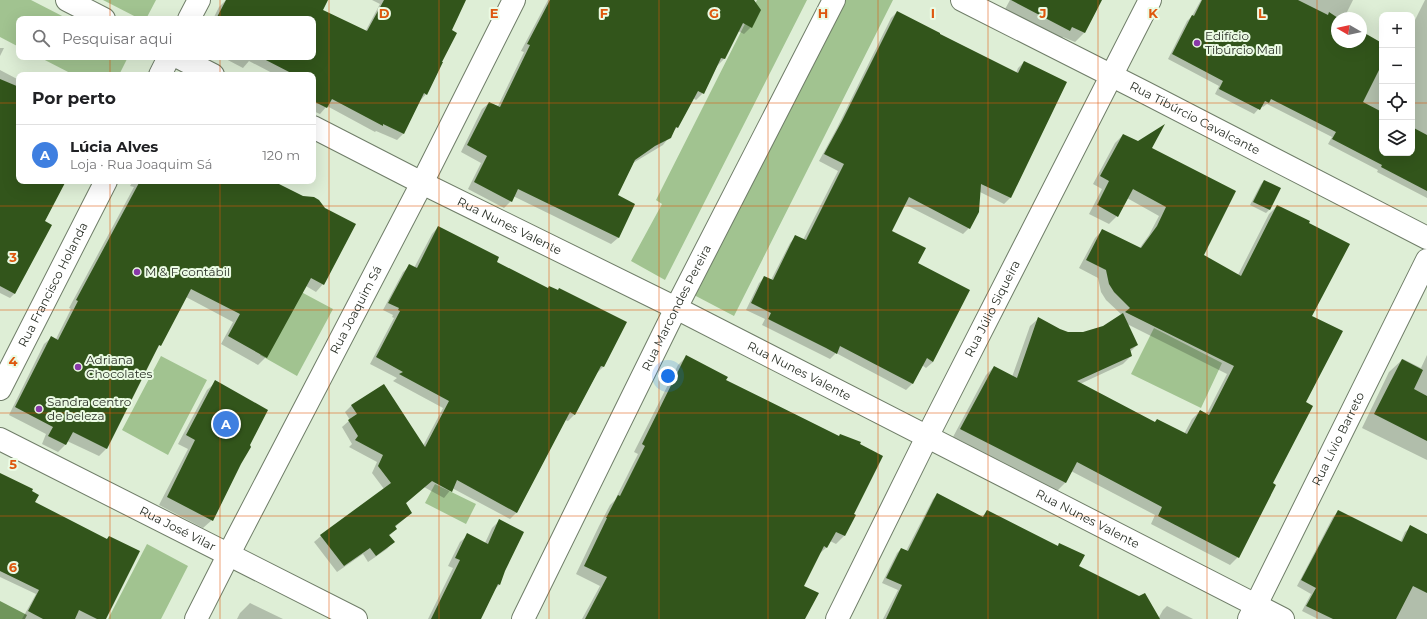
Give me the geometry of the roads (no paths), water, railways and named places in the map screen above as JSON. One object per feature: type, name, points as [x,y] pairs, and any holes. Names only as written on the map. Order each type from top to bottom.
[{"type":"street","points":[[67,0],[98,16]]},
{"type":"street","points":[[191,16],[199,0]]},
{"type":"street","name":"Rua Joaquim Sá","points":[[196,619],[228,554],[422,183],[514,0]]},
{"type":"street","name":"Rua Marcondes Pereira","points":[[524,619],[676,308],[834,0]]},
{"type":"street","name":"Rua Tibúrcio Cavalcante","points":[[962,0],[1427,238]]},
{"type":"street","name":"Rua Júlio Siqueira","points":[[837,619],[927,437],[1150,0]]},
{"type":"street","points":[[162,72],[168,60]]},
{"type":"street","points":[[184,60],[207,72]]},
{"type":"street","name":"Rua Nunes Valente","points":[[316,128],[422,183],[676,308],[927,437],[1252,612],[1283,619]]},
{"type":"street","name":"Rua Francisco Holanda","points":[[0,389],[104,184]]},
{"type":"street","name":"Rua Lívio Barreto","points":[[1252,612],[1427,260]]},
{"type":"street","name":"Rua José Vilar","points":[[0,439],[356,619]]},
{"type":"place","name":"Edifício Tibúrcio Mall","points":[[1197,43]]},
{"type":"place","name":"M & F contábil","points":[[137,272]]},
{"type":"place","name":"Adriana Chocolates","points":[[78,367]]},
{"type":"place","name":"Sandra centro de beleza","points":[[39,409]]},
{"type":"place","name":"Lúcia Alves","points":[[226,424]]}]
